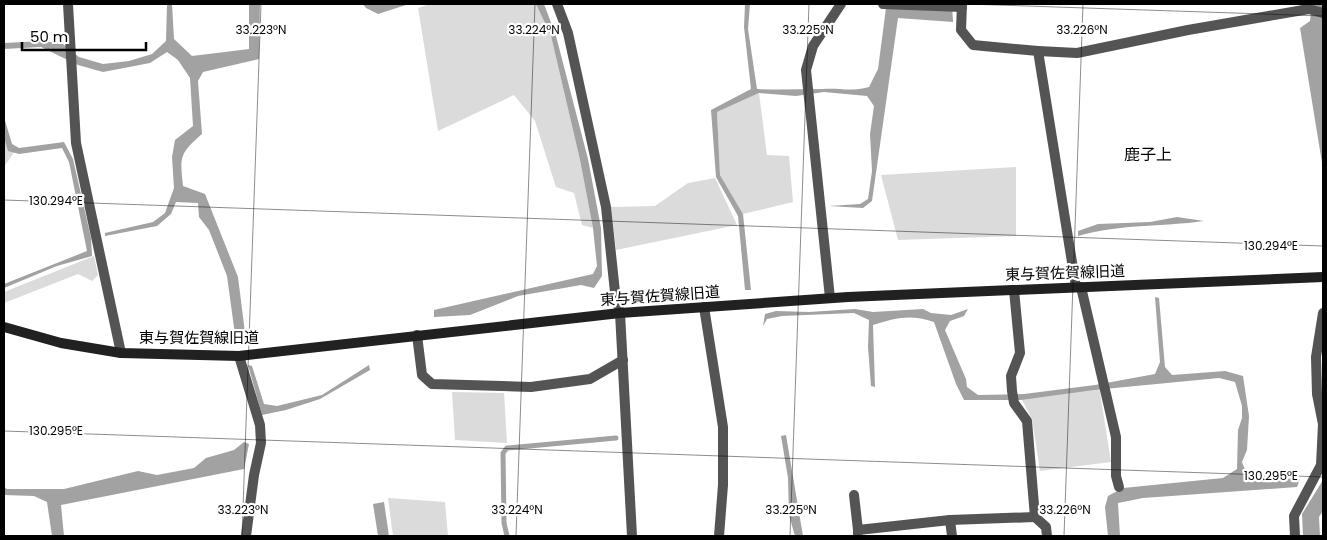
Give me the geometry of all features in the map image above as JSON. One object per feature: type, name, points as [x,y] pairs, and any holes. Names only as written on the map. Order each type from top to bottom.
[{"type":"main road","name":"東与賀佐賀線旧道","points":[[4,327],[61,344],[121,353],[239,356],[620,312],[830,298],[1323,278]]},
{"type":"street","points":[[68,4],[70,66],[76,142],[121,353]]},
{"type":"street","points":[[557,4],[568,33],[606,207],[615,292],[620,312],[632,536]]},
{"type":"street","points":[[830,298],[806,70],[813,46],[841,4]]},
{"type":"street","points":[[884,4],[960,6],[961,30],[973,45],[1078,53],[1188,30],[1308,10],[1323,13]]},
{"type":"street","points":[[1038,51],[1079,287],[1116,437],[1116,476],[1119,487]]},
{"type":"street","points":[[1014,290],[1020,353],[1011,376],[1012,391],[1014,403],[1027,421],[1035,517],[1046,528],[1047,536]]},
{"type":"street","points":[[704,307],[723,427],[723,485],[720,536]]},
{"type":"street","points":[[1295,536],[1294,516],[1320,465],[1322,424],[1317,394],[1316,357],[1323,313]]},
{"type":"street","points":[[417,335],[422,375],[432,384],[531,387],[590,379],[623,360]]},
{"type":"street","points":[[239,356],[260,425],[260,443],[246,536]]},
{"type":"street","points":[[854,495],[858,533],[950,520],[1035,517]]},
{"type":"street","points":[[950,520],[952,536]]},
{"type":"shaded area","points":[[167,4],[172,4],[174,39],[192,56],[249,49],[249,4],[260,4],[259,59],[203,72],[198,81],[202,134],[185,152],[181,168],[183,186],[205,194],[238,277],[246,341],[236,342],[227,276],[209,230],[199,217],[198,203],[176,202],[171,214],[157,226],[105,236],[105,233],[153,222],[165,213],[174,188],[172,157],[175,140],[193,126],[190,78],[178,60],[167,52],[150,63],[103,72],[78,65],[41,47],[4,49],[4,43],[44,41],[63,44],[79,57],[103,64],[129,61],[152,54],[166,41]]},
{"type":"shaded area","points":[[363,4],[409,4],[378,14],[366,8]]},
{"type":"shaded area","points":[[430,4],[536,4],[551,36],[580,160],[593,228],[582,225],[574,193],[556,187],[535,121],[514,95],[438,131],[418,8]]},
{"type":"shaded area","points":[[536,4],[544,4],[556,36],[588,159],[601,228],[602,276],[594,288],[581,285],[518,296],[470,315],[434,317],[434,310],[593,274],[597,266],[593,228],[580,160],[551,36]]},
{"type":"shaded area","points":[[745,4],[750,4],[748,29],[757,89],[851,90],[869,87],[878,69],[886,8],[945,11],[952,4],[953,22],[898,18],[872,201],[863,208],[829,206],[860,204],[868,199],[872,171],[870,134],[874,106],[867,96],[824,92],[796,96],[759,93],[717,112],[720,175],[743,214],[751,290],[745,290],[738,216],[716,177],[711,110],[751,89],[744,27]]},
{"type":"shaded area","points":[[1312,4],[1323,4],[1323,169],[1300,28],[1310,21]]},
{"type":"shaded area","points":[[759,93],[767,155],[789,156],[793,202],[743,214],[720,175],[717,112]]},
{"type":"shaded area","points":[[4,117],[12,144],[19,148],[64,142],[73,159],[91,238],[92,256],[57,266],[4,288],[4,284],[87,251],[69,162],[62,148],[19,154],[8,151],[4,137]]},
{"type":"shaded area","points":[[4,124],[15,151],[4,167]]},
{"type":"shaded area","points":[[1016,167],[1016,236],[898,240],[881,175]]},
{"type":"shaded area","points":[[715,178],[737,225],[616,250],[611,207],[655,206],[688,183]]},
{"type":"shaded area","points":[[1177,217],[1204,221],[1109,229],[1078,236],[1078,231],[1098,224],[1150,222]]},
{"type":"shaded area","points":[[94,256],[98,275],[92,281],[78,274],[4,303],[4,292]]},
{"type":"shaded area","points":[[1155,297],[1159,298],[1165,367],[1172,375],[1225,371],[1243,376],[1249,416],[1247,450],[1242,462],[1246,472],[1278,478],[1300,479],[1297,487],[1143,498],[1118,503],[1120,536],[1108,536],[1105,507],[1108,496],[1123,488],[1223,478],[1237,469],[1238,430],[1242,418],[1242,406],[1235,382],[1219,378],[1094,390],[1021,400],[964,400],[956,384],[934,322],[918,318],[903,318],[873,325],[875,387],[871,386],[868,347],[869,320],[854,313],[782,316],[767,319],[763,326],[765,314],[776,311],[809,312],[855,309],[873,312],[923,309],[931,313],[951,315],[968,309],[964,316],[950,321],[945,330],[966,379],[967,387],[978,395],[1024,394],[1095,385],[1155,374],[1160,362]]},
{"type":"shaded area","points":[[248,365],[252,366],[264,404],[277,406],[322,395],[369,365],[370,370],[320,399],[286,410],[262,415]]},
{"type":"shaded area","points":[[1099,386],[1111,462],[1040,471],[1032,419],[1021,398]]},
{"type":"shaded area","points":[[452,392],[504,393],[507,443],[455,440]]},
{"type":"shaded area","points":[[786,435],[803,536],[795,536],[789,515],[788,478],[781,436]]},
{"type":"shaded area","points":[[244,442],[249,444],[244,469],[61,505],[64,536],[52,536],[47,502],[34,496],[4,495],[4,487],[7,489],[64,489],[138,471],[157,475],[194,468],[206,458],[234,450]]},
{"type":"shaded area","points":[[1323,480],[1323,511],[1319,517],[1320,536],[1303,536],[1302,514]]},
{"type":"shaded area","points":[[388,498],[445,502],[448,536],[393,536]]},
{"type":"shaded area","points":[[384,502],[389,536],[378,536],[373,504]]},
{"type":"waterway","points":[[507,536],[504,523],[503,453],[507,448],[616,438]]},
{"type":"district","name":"鹿子上","points":[[1148,154]]}]
